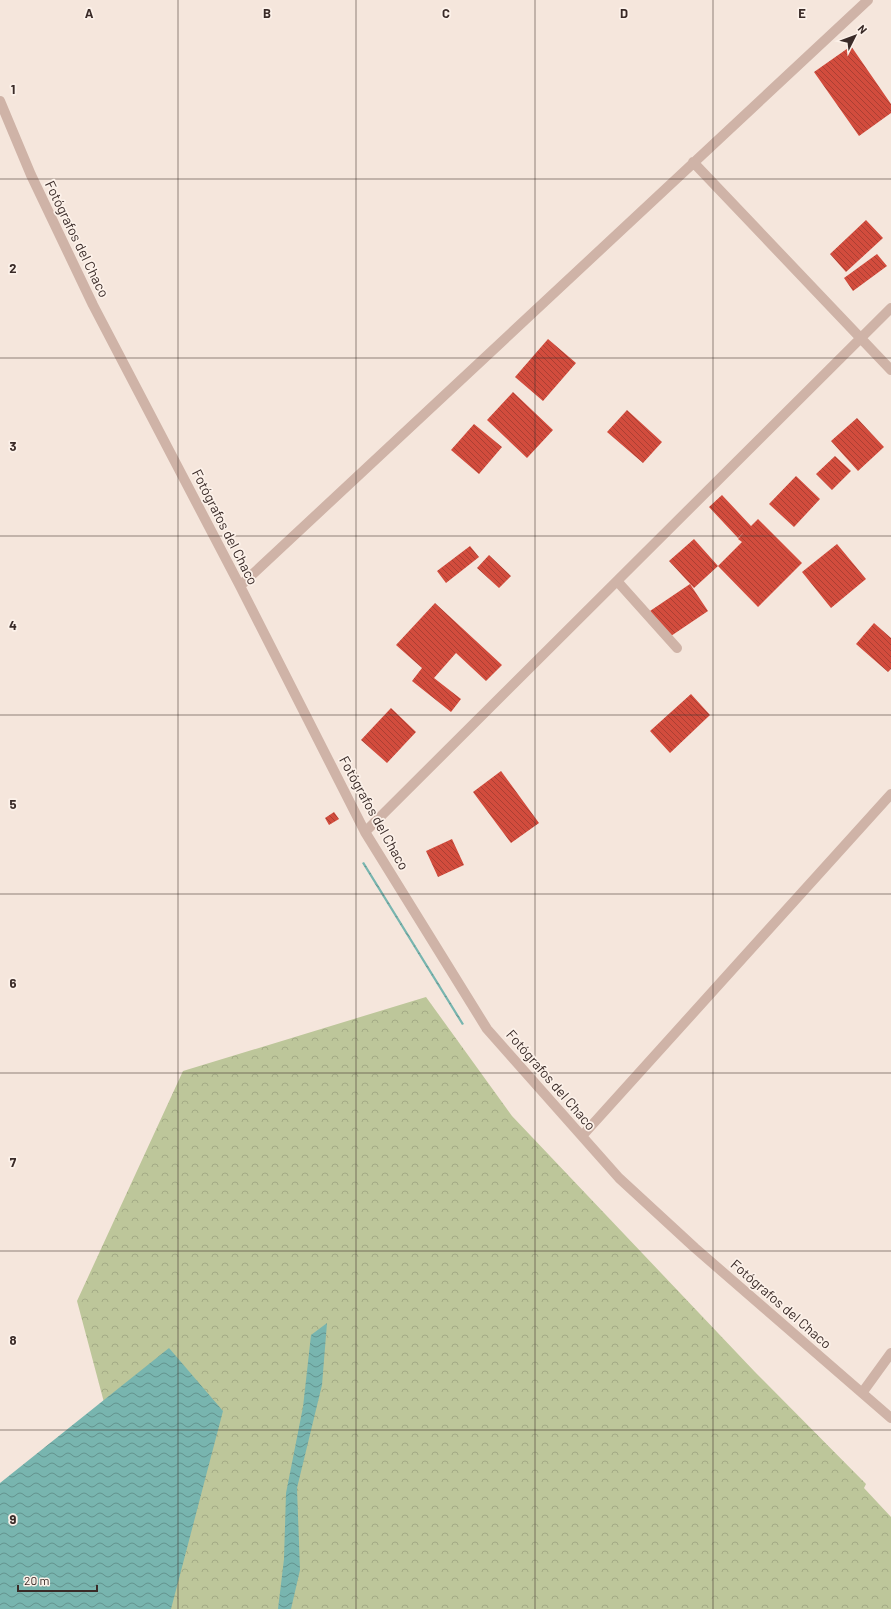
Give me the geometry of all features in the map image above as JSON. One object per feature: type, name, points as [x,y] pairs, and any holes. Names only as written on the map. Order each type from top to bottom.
[{"type":"street","points":[[240,586],[868,0]]},
{"type":"street","name":"Fotógrafos del Chaco","points":[[0,101],[31,175],[93,305],[240,586],[365,832],[487,1029],[618,1178],[695,1248],[891,1418]]},
{"type":"street","points":[[693,162],[891,370]]},
{"type":"street","points":[[365,832],[891,308]]},
{"type":"street","points":[[617,581],[677,648]]},
{"type":"street","points":[[582,1136],[891,794]]},
{"type":"street","points":[[862,1393],[891,1353]]},
{"type":"green space","points":[[426,997],[512,1116],[755,1372],[866,1484],[864,1488],[891,1517],[891,1609],[159,1609],[77,1301],[183,1071]]},
{"type":"water","points":[[364,862],[464,1024],[462,1025],[362,863]]},
{"type":"water","points":[[327,1323],[322,1385],[297,1488],[300,1570],[291,1609],[278,1609],[284,1559],[286,1493],[303,1407],[311,1335]]},
{"type":"water","points":[[169,1348],[223,1411],[171,1609],[0,1609],[0,1483]]},
{"type":"building","points":[[851,46],[891,104],[891,113],[859,136],[814,72]]},
{"type":"building","points":[[866,220],[883,238],[846,272],[830,254]]},
{"type":"building","points":[[877,254],[887,266],[853,291],[844,278]]},
{"type":"building","points":[[548,339],[576,363],[543,401],[515,377]]},
{"type":"building","points":[[513,392],[553,430],[527,458],[487,420]]},
{"type":"building","points":[[627,410],[662,442],[643,463],[607,432]]},
{"type":"building","points":[[857,418],[884,447],[858,471],[831,441]]},
{"type":"building","points":[[474,424],[502,447],[479,474],[451,450]]},
{"type":"building","points":[[835,456],[851,471],[832,490],[816,474]]},
{"type":"building","points":[[796,476],[820,499],[794,527],[769,504]]},
{"type":"building","points":[[722,495],[751,526],[758,519],[802,563],[758,607],[718,566],[742,542],[738,539],[744,532],[738,538],[709,507]]},
{"type":"building","points":[[694,539],[718,566],[694,588],[669,561]]},
{"type":"building","points":[[837,544],[866,579],[831,608],[802,572]]},
{"type":"building","points":[[470,546],[479,557],[446,583],[437,571]]},
{"type":"building","points":[[489,555],[511,576],[499,588],[477,568]]},
{"type":"building","points":[[690,584],[708,611],[668,638],[650,611]]},
{"type":"building","points":[[435,603],[502,665],[486,681],[456,653],[434,678],[461,699],[451,712],[412,681],[422,668],[396,645]]},
{"type":"building","points":[[874,623],[891,638],[891,669],[888,672],[856,644]]},
{"type":"building","points":[[691,694],[710,715],[670,753],[650,731]]},
{"type":"building","points":[[391,708],[416,732],[387,763],[361,740]]},
{"type":"building","points":[[501,771],[539,823],[511,843],[473,792]]},
{"type":"building","points":[[334,812],[339,819],[329,825],[325,818]]},
{"type":"building","points":[[452,839],[464,865],[438,877],[426,851]]}]
